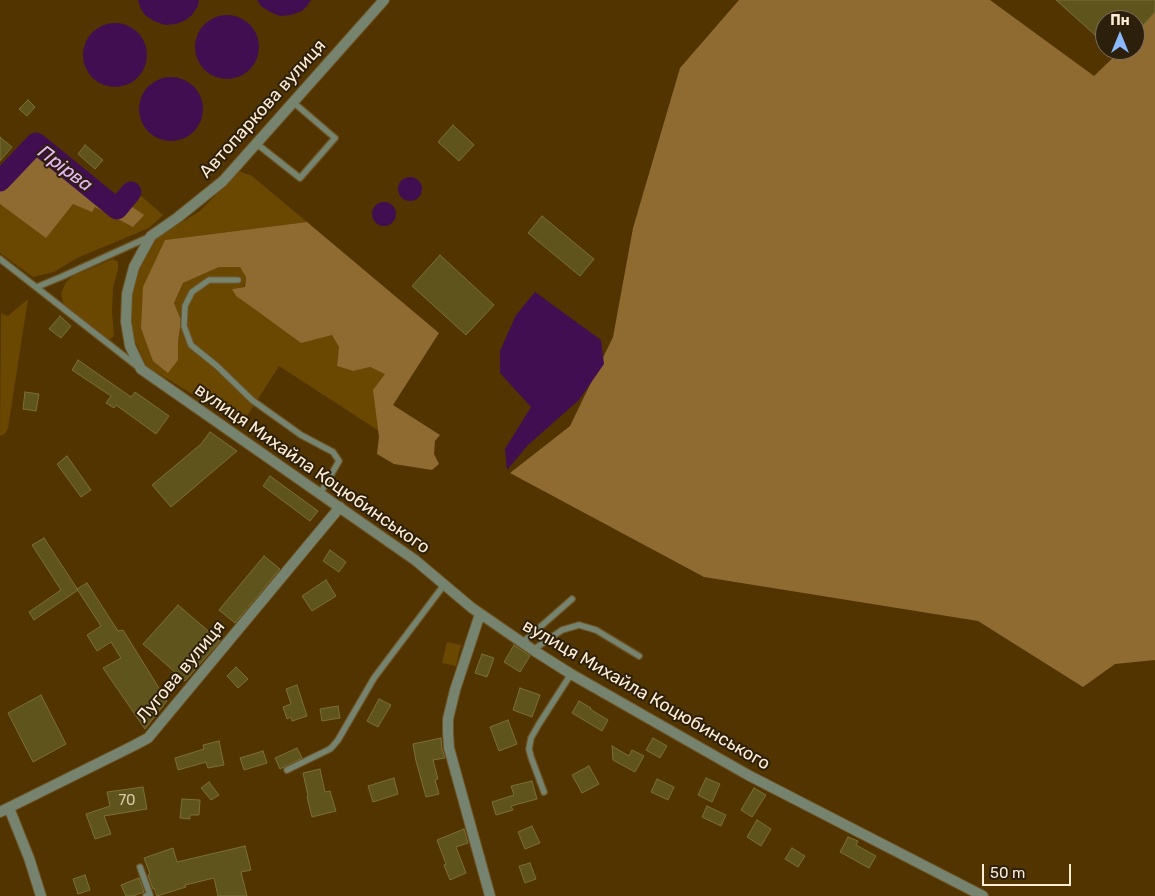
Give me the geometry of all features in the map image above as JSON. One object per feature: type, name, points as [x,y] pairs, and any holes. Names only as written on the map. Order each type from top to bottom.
[{"type":"street","name":"Автопаркова вулиця","points":[[141,369],[130,346],[126,322],[126,294],[134,267],[151,236],[223,181],[384,0]]},
{"type":"street","name":"вулиця Михайла Коцюбинського","points":[[141,369],[415,560],[480,614],[571,674],[748,775],[983,896]]},
{"type":"street","name":"Лугова вулиця","points":[[41,896],[30,858],[4,810],[148,738],[340,508]]},
{"type":"street","points":[[480,614],[453,698],[448,719],[448,733],[451,756],[490,896]]},
{"type":"lane","points":[[256,144],[300,178],[335,138],[293,102]]},
{"type":"lane","points":[[37,287],[151,236]]},
{"type":"lane","points":[[0,259],[141,369]]},
{"type":"lane","points":[[238,280],[209,280],[192,292],[185,306],[184,326],[191,345],[217,366],[252,400],[301,435],[334,452],[338,461],[320,494]]},
{"type":"lane","points":[[287,770],[333,746],[374,678],[444,585]]},
{"type":"lane","points":[[522,643],[572,599]]},
{"type":"lane","points":[[533,650],[562,630],[579,625],[596,630],[639,656]]},
{"type":"lane","points":[[544,792],[530,757],[531,738],[571,674]]},
{"type":"lane","points":[[140,867],[150,895],[146,896]]},
{"type":"shaded area","points":[[138,0],[199,0],[198,6],[186,20],[176,24],[165,25],[145,15]]},
{"type":"shaded area","points":[[257,0],[311,0],[302,11],[280,16],[261,6]]},
{"type":"shaded area","points":[[739,0],[990,0],[1094,76],[1111,60],[1145,60],[1145,23],[1155,12],[1155,660],[1115,664],[1083,687],[978,621],[704,577],[510,473],[570,426],[613,337],[633,228],[680,68]]},
{"type":"shaded area","points":[[227,15],[245,21],[253,29],[259,47],[253,65],[245,73],[227,79],[209,73],[201,65],[195,47],[201,29],[209,21]]},
{"type":"shaded area","points":[[115,23],[133,29],[141,37],[147,55],[141,73],[133,81],[115,87],[97,81],[89,73],[83,55],[89,37],[97,29]]},
{"type":"shaded area","points":[[171,77],[189,83],[197,91],[203,109],[197,127],[189,135],[171,141],[153,135],[145,127],[139,109],[145,91],[153,83]]},
{"type":"shaded area","points":[[30,137],[144,215],[133,227],[95,207],[92,212],[73,204],[46,238],[0,204],[0,167]]},
{"type":"shaded area","points":[[50,148],[127,209],[140,195],[163,215],[149,228],[77,258],[54,272],[33,277],[0,253],[0,206]]},
{"type":"shaded area","points":[[239,171],[252,176],[307,222],[165,240],[178,360],[181,320],[174,303],[183,283],[219,267],[240,267],[246,277],[244,287],[232,289],[332,335],[339,347],[337,366],[353,371],[370,367],[386,374],[377,418],[379,431],[279,366],[242,424],[146,366],[132,334],[130,307],[138,270],[155,240],[200,211]]},
{"type":"shaded area","points":[[410,177],[415,178],[421,184],[421,194],[415,200],[410,201],[405,200],[399,194],[398,189],[399,184],[405,178]]},
{"type":"shaded area","points":[[384,202],[389,203],[395,209],[395,219],[389,225],[384,226],[379,225],[373,219],[372,214],[373,209],[379,203]]},
{"type":"shaded area","points":[[307,222],[439,333],[393,405],[440,435],[435,441],[434,454],[439,464],[432,470],[394,464],[377,454],[379,437],[373,390],[385,374],[370,367],[353,371],[337,366],[339,347],[332,335],[301,343],[236,296],[232,289],[245,287],[246,277],[240,267],[219,267],[183,283],[174,303],[181,320],[178,360],[168,373],[153,361],[141,328],[143,287],[165,240]]},
{"type":"shaded area","points":[[113,259],[118,262],[113,288],[112,312],[114,335],[107,340],[64,305],[61,294],[66,282],[73,276]]},
{"type":"shaded area","points":[[535,292],[601,340],[604,364],[579,400],[528,445],[507,470],[505,449],[531,407],[500,373],[500,351],[516,315]]},
{"type":"shaded area","points":[[28,299],[8,428],[5,434],[0,436],[1,313],[8,316]]},
{"type":"shaded area","points":[[447,642],[461,645],[456,666],[442,663]]},
{"type":"building","points":[[1056,0],[1155,0],[1155,12],[1145,23],[1145,10],[1095,10],[1095,35]]},
{"type":"building","points":[[28,100],[35,107],[27,116],[19,109]]},
{"type":"building","points":[[453,125],[474,145],[459,161],[438,142]]},
{"type":"building","points":[[0,137],[12,147],[0,161]]},
{"type":"building","points":[[85,145],[103,160],[95,169],[78,154]]},
{"type":"building","points":[[542,216],[594,259],[580,276],[528,233]]},
{"type":"building","points":[[440,255],[494,305],[466,335],[412,286]]},
{"type":"building","points":[[60,316],[71,326],[61,338],[49,329]]},
{"type":"building","points":[[78,360],[131,397],[135,392],[169,416],[156,434],[116,405],[114,408],[106,403],[111,396],[72,370]]},
{"type":"building","points":[[25,392],[39,394],[36,411],[23,409]]},
{"type":"building","points":[[210,432],[237,451],[171,507],[152,485],[201,444]]},
{"type":"building","points":[[67,456],[91,490],[81,497],[57,464]]},
{"type":"building","points":[[270,476],[318,511],[310,521],[263,486]]},
{"type":"building","points":[[44,538],[78,590],[34,620],[29,612],[61,590],[32,545]]},
{"type":"building","points":[[330,550],[346,562],[339,572],[323,561]]},
{"type":"building","points":[[264,556],[280,569],[235,623],[219,610]]},
{"type":"building","points":[[326,580],[336,596],[312,611],[302,596]]},
{"type":"building","points":[[87,583],[118,631],[123,630],[167,701],[145,729],[103,668],[121,658],[111,642],[97,651],[87,635],[101,626],[77,589]]},
{"type":"building","points":[[178,605],[220,641],[185,681],[143,644]]},
{"type":"building","points":[[514,645],[530,656],[520,672],[504,662]]},
{"type":"building","points":[[482,654],[494,658],[487,677],[475,673]]},
{"type":"building","points":[[236,667],[248,679],[238,688],[227,676]]},
{"type":"building","points":[[297,685],[307,716],[292,721],[291,717],[287,719],[283,707],[291,704],[286,689]]},
{"type":"building","points":[[520,688],[540,695],[532,717],[513,710]]},
{"type":"building","points":[[41,695],[66,744],[33,762],[8,713]]},
{"type":"building","points":[[379,699],[391,705],[378,727],[367,721]]},
{"type":"building","points":[[579,701],[608,720],[602,731],[572,713]]},
{"type":"building","points":[[338,706],[340,718],[322,721],[320,709]]},
{"type":"building","points":[[508,720],[517,744],[499,751],[490,727]]},
{"type":"building","points":[[441,738],[445,758],[433,760],[438,779],[435,780],[439,794],[426,797],[413,744]]},
{"type":"building","points":[[653,738],[667,746],[660,758],[646,750]]},
{"type":"building","points":[[219,741],[224,765],[208,768],[206,762],[178,770],[175,758],[204,749],[203,745]]},
{"type":"building","points":[[612,746],[629,756],[632,750],[644,756],[635,772],[613,760]]},
{"type":"building","points":[[297,748],[302,758],[280,769],[275,758]]},
{"type":"building","points":[[263,751],[267,763],[244,770],[240,758]]},
{"type":"building","points":[[589,766],[599,784],[582,793],[572,775]]},
{"type":"building","points":[[320,769],[325,792],[330,791],[336,811],[312,817],[303,773]]},
{"type":"building","points":[[394,778],[398,794],[373,802],[368,786]]},
{"type":"building","points":[[706,778],[720,784],[712,802],[698,795]]},
{"type":"building","points":[[657,779],[674,787],[668,800],[651,792]]},
{"type":"building","points":[[532,781],[537,799],[511,806],[513,810],[496,815],[492,802],[514,795],[511,786]]},
{"type":"building","points":[[209,782],[219,795],[211,800],[201,788]]},
{"type":"building","points":[[143,787],[147,809],[104,816],[111,834],[95,839],[86,814],[110,806],[107,792]]},
{"type":"building","points":[[754,788],[766,795],[752,817],[741,810]]},
{"type":"building","points":[[182,799],[200,800],[199,815],[190,815],[190,819],[180,818]]},
{"type":"building","points":[[707,806],[726,815],[721,826],[702,817]]},
{"type":"building","points":[[757,820],[771,829],[761,846],[747,837]]},
{"type":"building","points":[[532,826],[540,843],[525,849],[518,832]]},
{"type":"building","points":[[464,829],[468,843],[456,847],[466,873],[450,880],[437,840]]},
{"type":"building","points":[[848,837],[858,841],[856,845],[876,856],[869,868],[840,852]]},
{"type":"building","points":[[245,846],[251,870],[241,872],[247,896],[218,896],[214,878],[185,885],[186,887],[157,896],[148,875],[150,874],[144,858],[173,848],[177,862]]},
{"type":"building","points":[[792,848],[805,856],[798,867],[785,859]]},
{"type":"building","points":[[530,863],[536,879],[525,883],[519,866]]},
{"type":"building","points":[[85,875],[90,890],[78,894],[73,879]]},
{"type":"building","points":[[139,878],[144,892],[133,896],[126,896],[121,885]]},
{"type":"waterway","name":"Прірва","points":[[0,181],[36,143],[117,209],[131,192]]}]
